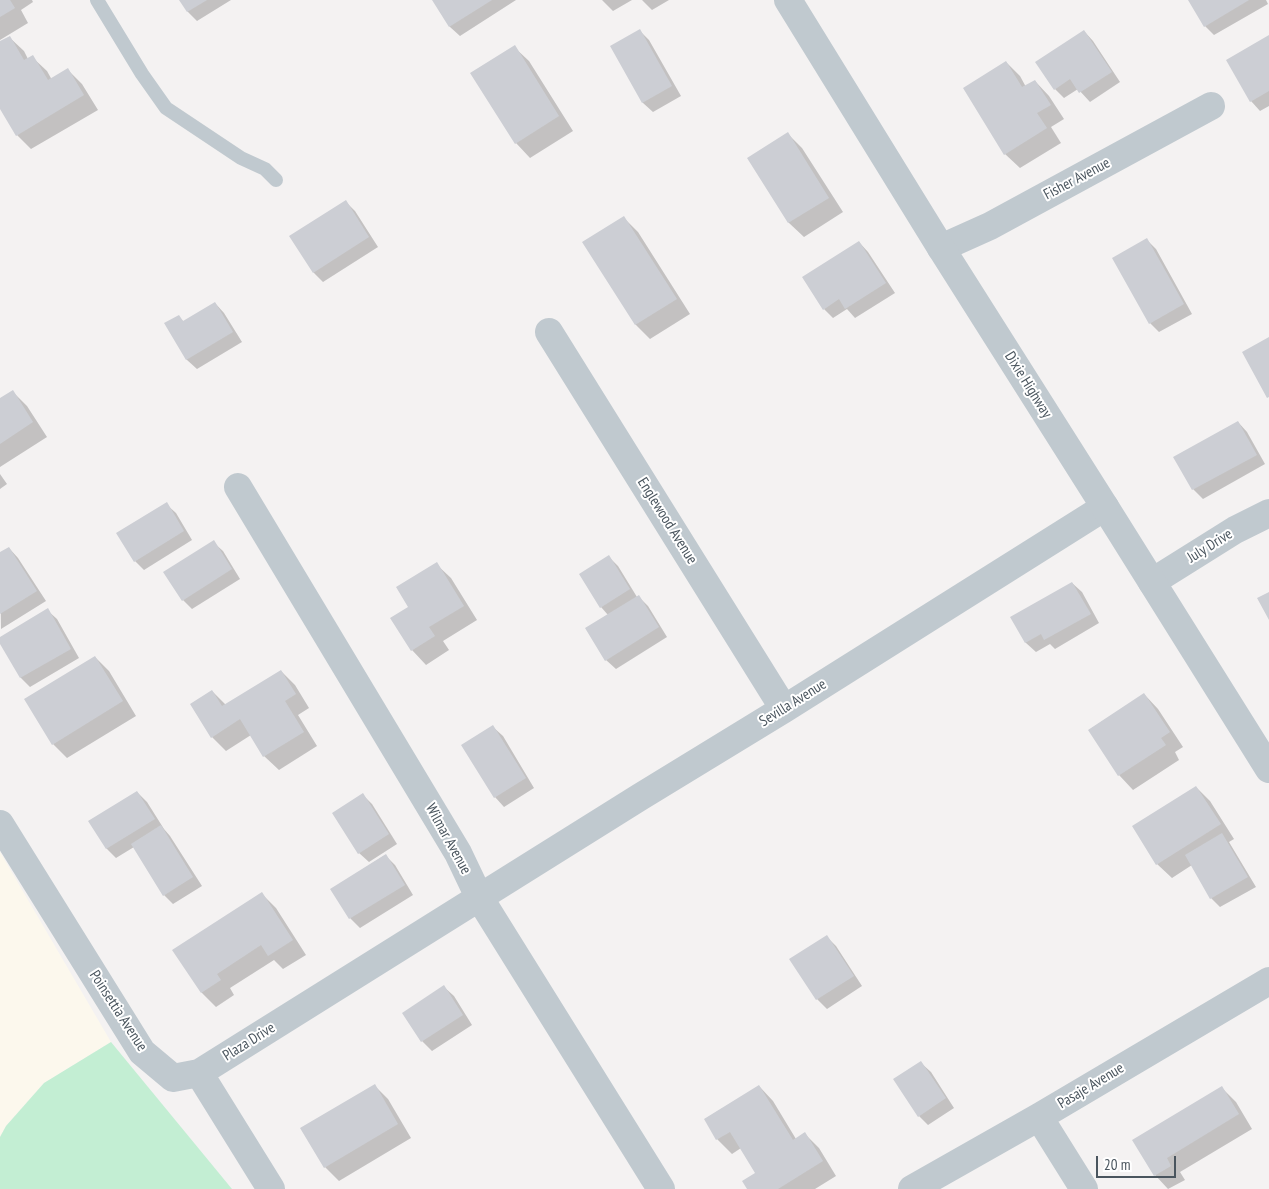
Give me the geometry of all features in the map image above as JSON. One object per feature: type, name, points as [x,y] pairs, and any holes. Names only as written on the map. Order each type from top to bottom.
[{"type":"street","name":"Dixie Highway","points":[[788,0],[941,248],[1269,769]]},
{"type":"street","name":"Fisher Avenue","points":[[941,248],[990,226],[1211,106]]},
{"type":"street","name":"Englewood Avenue","points":[[549,332],[784,709]]},
{"type":"street","name":"Wilmar Avenue","points":[[238,487],[458,853],[479,897],[661,1189]]},
{"type":"street","name":"Sevilla Avenue","points":[[479,897],[784,709],[1105,507]]},
{"type":"street","name":"July Drive","points":[[1152,582],[1235,530],[1269,513]]},
{"type":"street","name":"Poinsettia Avenue","points":[[0,824],[142,1052],[173,1078],[199,1073]]},
{"type":"street","name":"Plaza Drive","points":[[199,1073],[299,1012],[479,897]]},
{"type":"street","name":"Pasaje Avenue","points":[[912,1189],[1039,1117],[1269,981]]},
{"type":"street","points":[[199,1073],[271,1189]]},
{"type":"street","points":[[1039,1117],[1084,1189]]},
{"type":"lane","points":[[96,0],[142,74],[166,108],[240,158],[265,169],[276,180]]},
{"type":"shaded area","points":[[0,852],[111,1042],[44,1083],[6,1126],[0,1137]]},
{"type":"green space","points":[[111,1042],[232,1189],[0,1189],[0,1137],[6,1126],[44,1083]]},
{"type":"building","points":[[0,0],[10,0],[15,8],[0,17]]},
{"type":"building","points":[[179,0],[207,0],[187,12]]},
{"type":"building","points":[[432,0],[492,0],[449,27]]},
{"type":"building","points":[[1188,0],[1249,0],[1204,27]]},
{"type":"building","points":[[640,29],[672,86],[642,103],[610,46]]},
{"type":"building","points":[[1084,30],[1112,72],[1079,93],[1070,79],[1054,90],[1035,62]]},
{"type":"building","points":[[1269,35],[1269,91],[1250,102],[1226,60]]},
{"type":"building","points":[[10,36],[24,60],[33,55],[48,80],[68,68],[84,95],[16,136],[0,109],[0,41]]},
{"type":"building","points":[[515,45],[559,116],[515,144],[470,73]]},
{"type":"building","points":[[1006,61],[1022,87],[1035,80],[1051,105],[1037,113],[1047,128],[1004,155],[963,88]]},
{"type":"building","points":[[788,132],[829,198],[788,223],[747,158]]},
{"type":"building","points":[[346,200],[369,237],[313,273],[289,236]]},
{"type":"building","points":[[624,216],[677,299],[635,325],[582,242]]},
{"type":"building","points":[[1147,238],[1184,304],[1149,324],[1112,258]]},
{"type":"building","points":[[859,241],[886,283],[845,309],[839,299],[823,310],[802,277]]},
{"type":"building","points":[[215,302],[233,332],[186,360],[164,323],[179,315],[183,321]]},
{"type":"building","points":[[1269,337],[1269,397],[1267,398],[1242,352]]},
{"type":"building","points":[[13,390],[33,422],[0,444],[0,398]]},
{"type":"building","points":[[1238,421],[1257,455],[1192,490],[1173,457]]},
{"type":"building","points":[[167,502],[184,531],[134,562],[116,533]]},
{"type":"building","points":[[214,540],[232,569],[182,601],[163,572]]},
{"type":"building","points":[[9,547],[37,591],[0,614],[0,552]]},
{"type":"building","points":[[609,555],[630,589],[600,608],[579,574]]},
{"type":"building","points":[[437,562],[464,606],[429,627],[435,636],[411,651],[390,618],[408,607],[396,587]]},
{"type":"building","points":[[1072,582],[1091,614],[1044,640],[1041,634],[1025,643],[1010,617]]},
{"type":"building","points":[[1269,592],[1269,620],[1257,598]]},
{"type":"building","points":[[639,595],[659,627],[605,661],[585,628]]},
{"type":"building","points":[[48,608],[71,649],[20,678],[0,644],[0,637]]},
{"type":"building","points":[[95,656],[123,701],[52,745],[24,699]]},
{"type":"building","points":[[281,670],[296,694],[285,701],[304,732],[263,757],[240,719],[211,738],[190,704],[212,690],[222,706]]},
{"type":"building","points":[[1144,693],[1170,732],[1161,738],[1166,745],[1118,776],[1088,730]]},
{"type":"building","points":[[493,725],[526,778],[494,798],[461,745]]},
{"type":"building","points":[[1196,786],[1221,824],[1156,865],[1132,826]]},
{"type":"building","points":[[137,791],[155,819],[106,849],[88,821]]},
{"type":"building","points":[[363,793],[389,834],[358,854],[332,813]]},
{"type":"building","points":[[161,825],[193,877],[163,896],[131,844]]},
{"type":"building","points":[[1222,833],[1248,877],[1210,899],[1185,855]]},
{"type":"building","points":[[386,854],[405,885],[349,919],[330,889]]},
{"type":"building","points":[[262,892],[293,940],[268,956],[261,945],[217,974],[221,980],[201,993],[172,950]]},
{"type":"building","points":[[827,935],[854,976],[816,1000],[789,959]]},
{"type":"building","points":[[444,985],[463,1015],[421,1042],[402,1013]]},
{"type":"building","points":[[921,1061],[946,1098],[918,1117],[893,1079]]},
{"type":"building","points":[[375,1084],[398,1124],[324,1168],[300,1128]]},
{"type":"building","points":[[759,1085],[793,1140],[805,1132],[823,1161],[778,1189],[747,1189],[742,1181],[755,1173],[730,1132],[716,1140],[704,1119]]},
{"type":"building","points":[[1222,1086],[1239,1114],[1167,1158],[1171,1166],[1154,1176],[1132,1140]]}]
